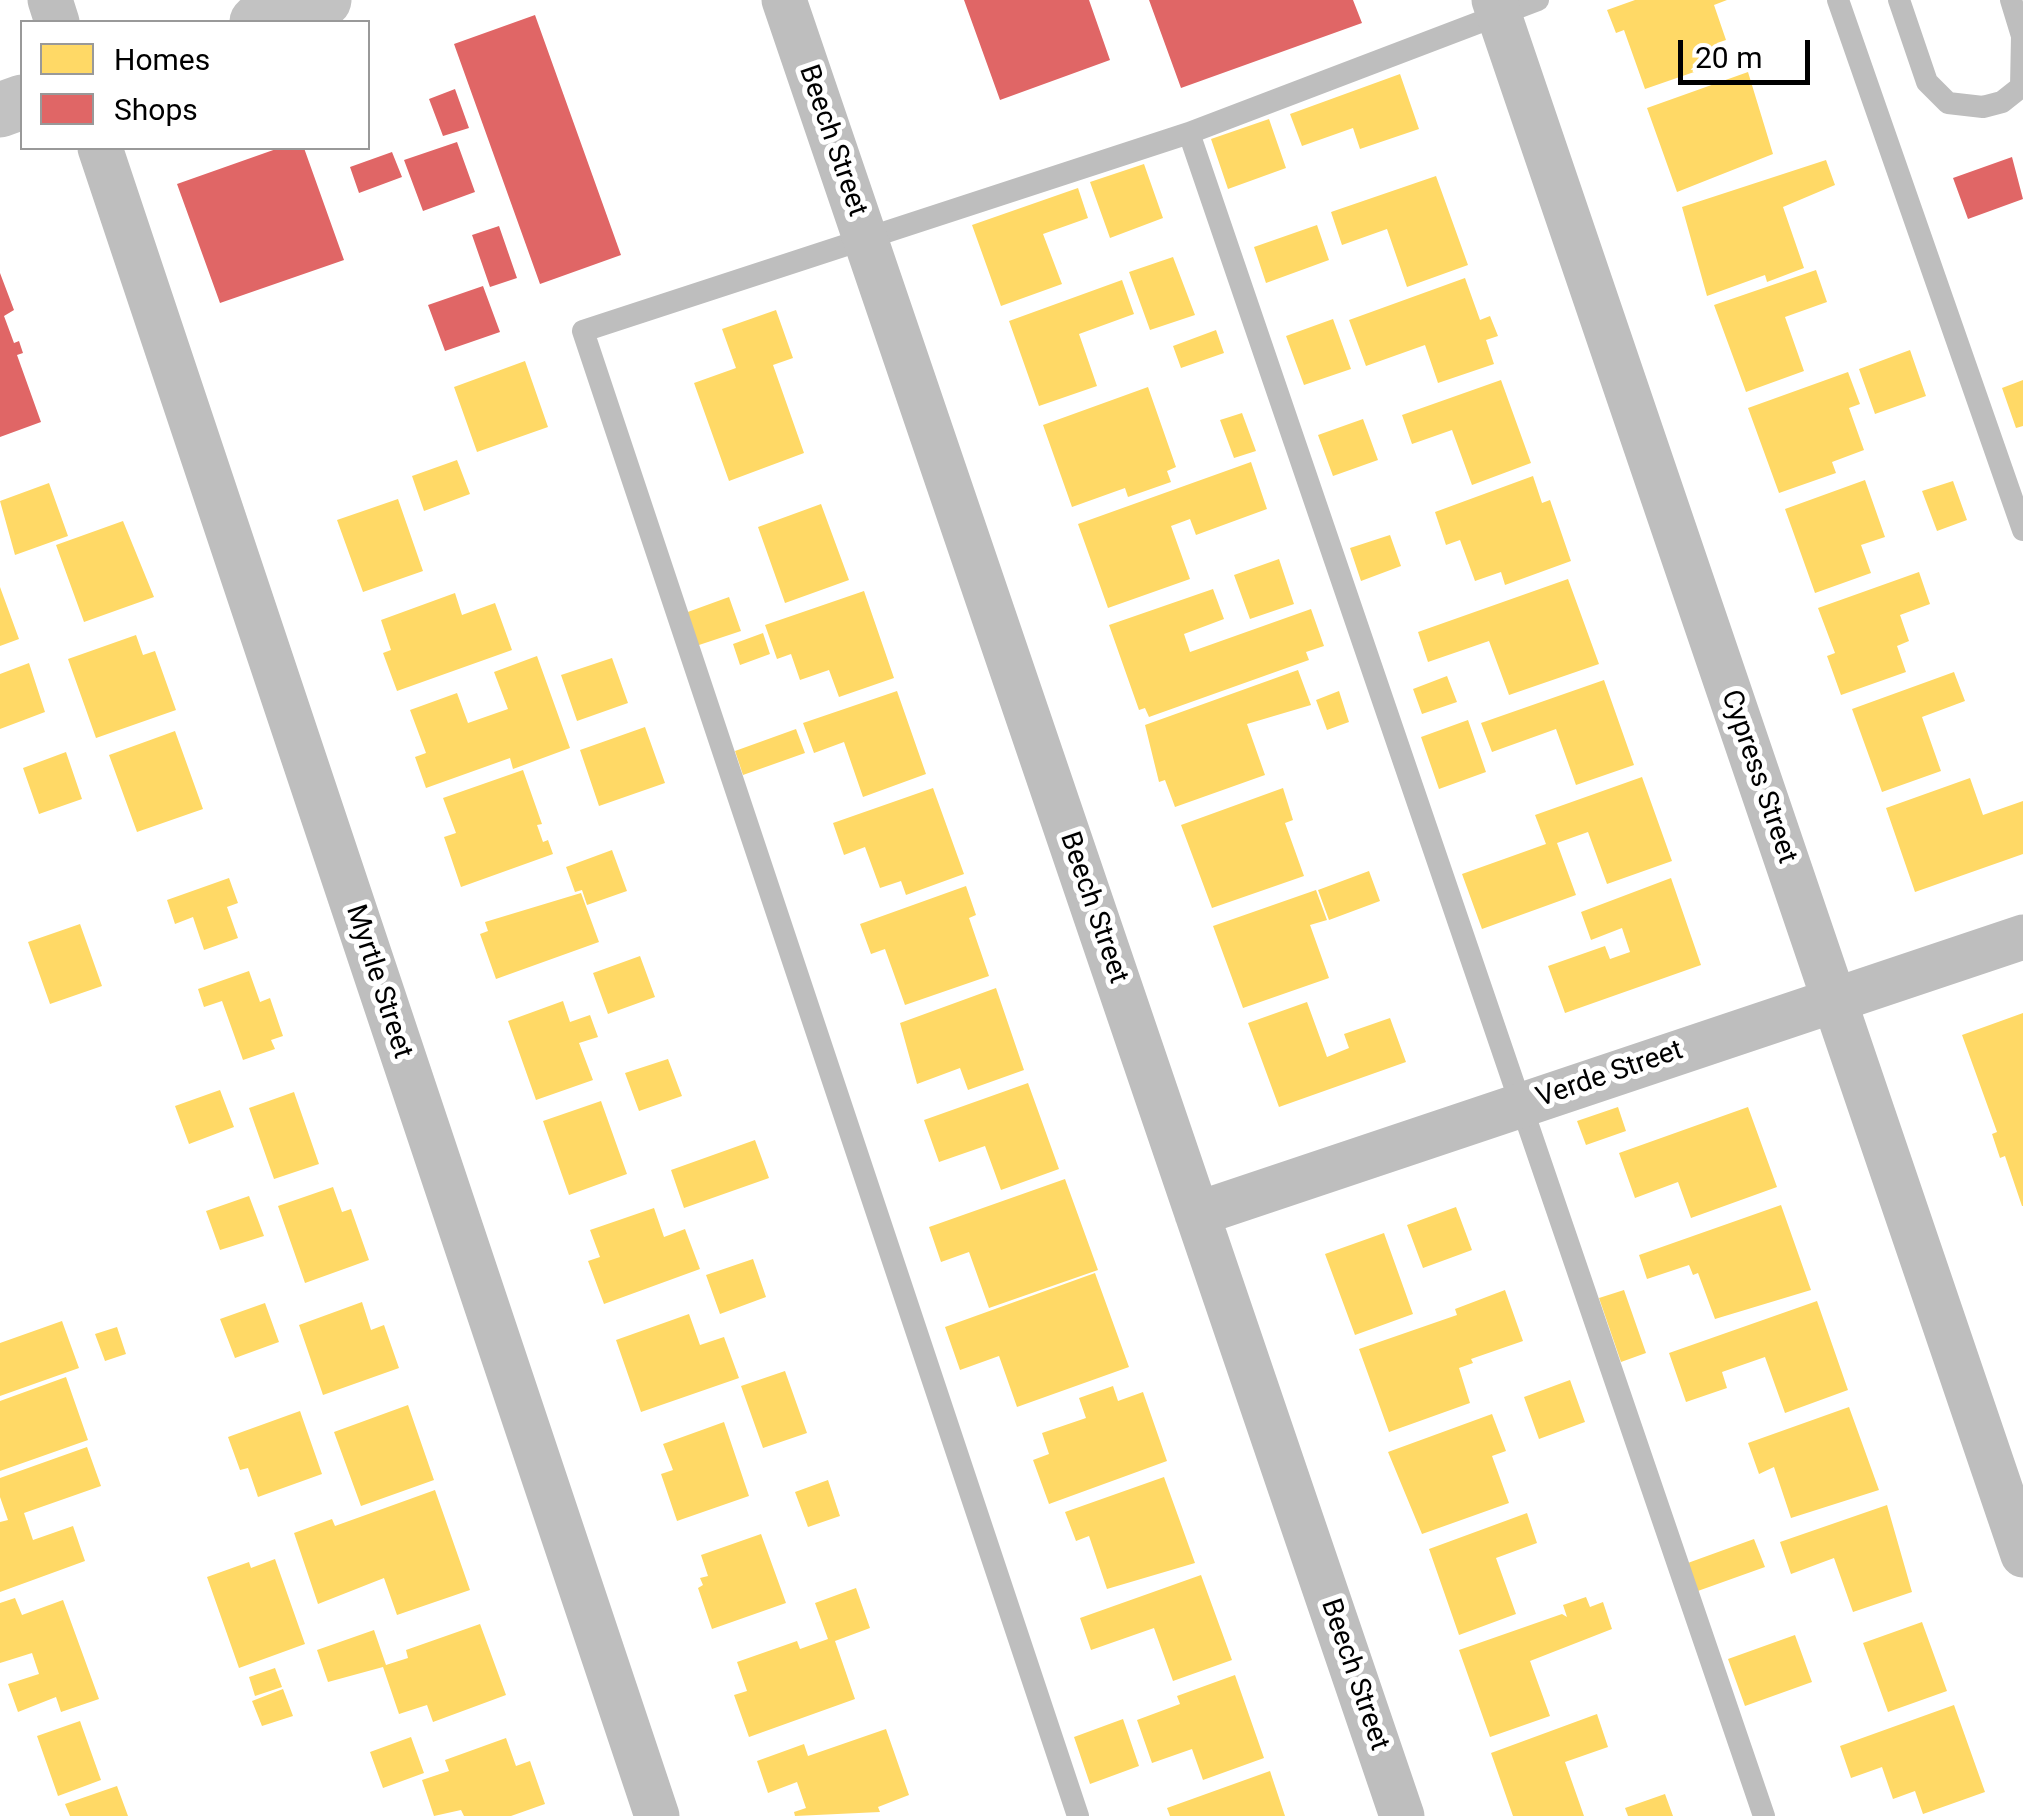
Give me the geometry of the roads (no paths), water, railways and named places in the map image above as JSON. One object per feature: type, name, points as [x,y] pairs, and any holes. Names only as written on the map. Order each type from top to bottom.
[{"type":"main road","points":[[263,20],[324,0]]},
{"type":"street","name":"Beech Street","points":[[784,0],[1402,1816]]},
{"type":"street","name":"Cypress Street","points":[[1510,4],[1834,1000],[2023,1554]]},
{"type":"street","name":"Myrtle Street","points":[[101,150],[657,1816]]},
{"type":"street","name":"Verde Street","points":[[1197,1214],[2023,937]]},
{"type":"lane","points":[[1838,0],[2023,530]]},
{"type":"lane","points":[[1900,0],[1926,82],[1948,104],[1982,106],[2002,102],[2021,87],[2022,36],[2010,0]]},
{"type":"lane","points":[[1078,1816],[583,331],[1188,133],[1510,4]]},
{"type":"lane","points":[[1188,133],[1764,1816]]}]
